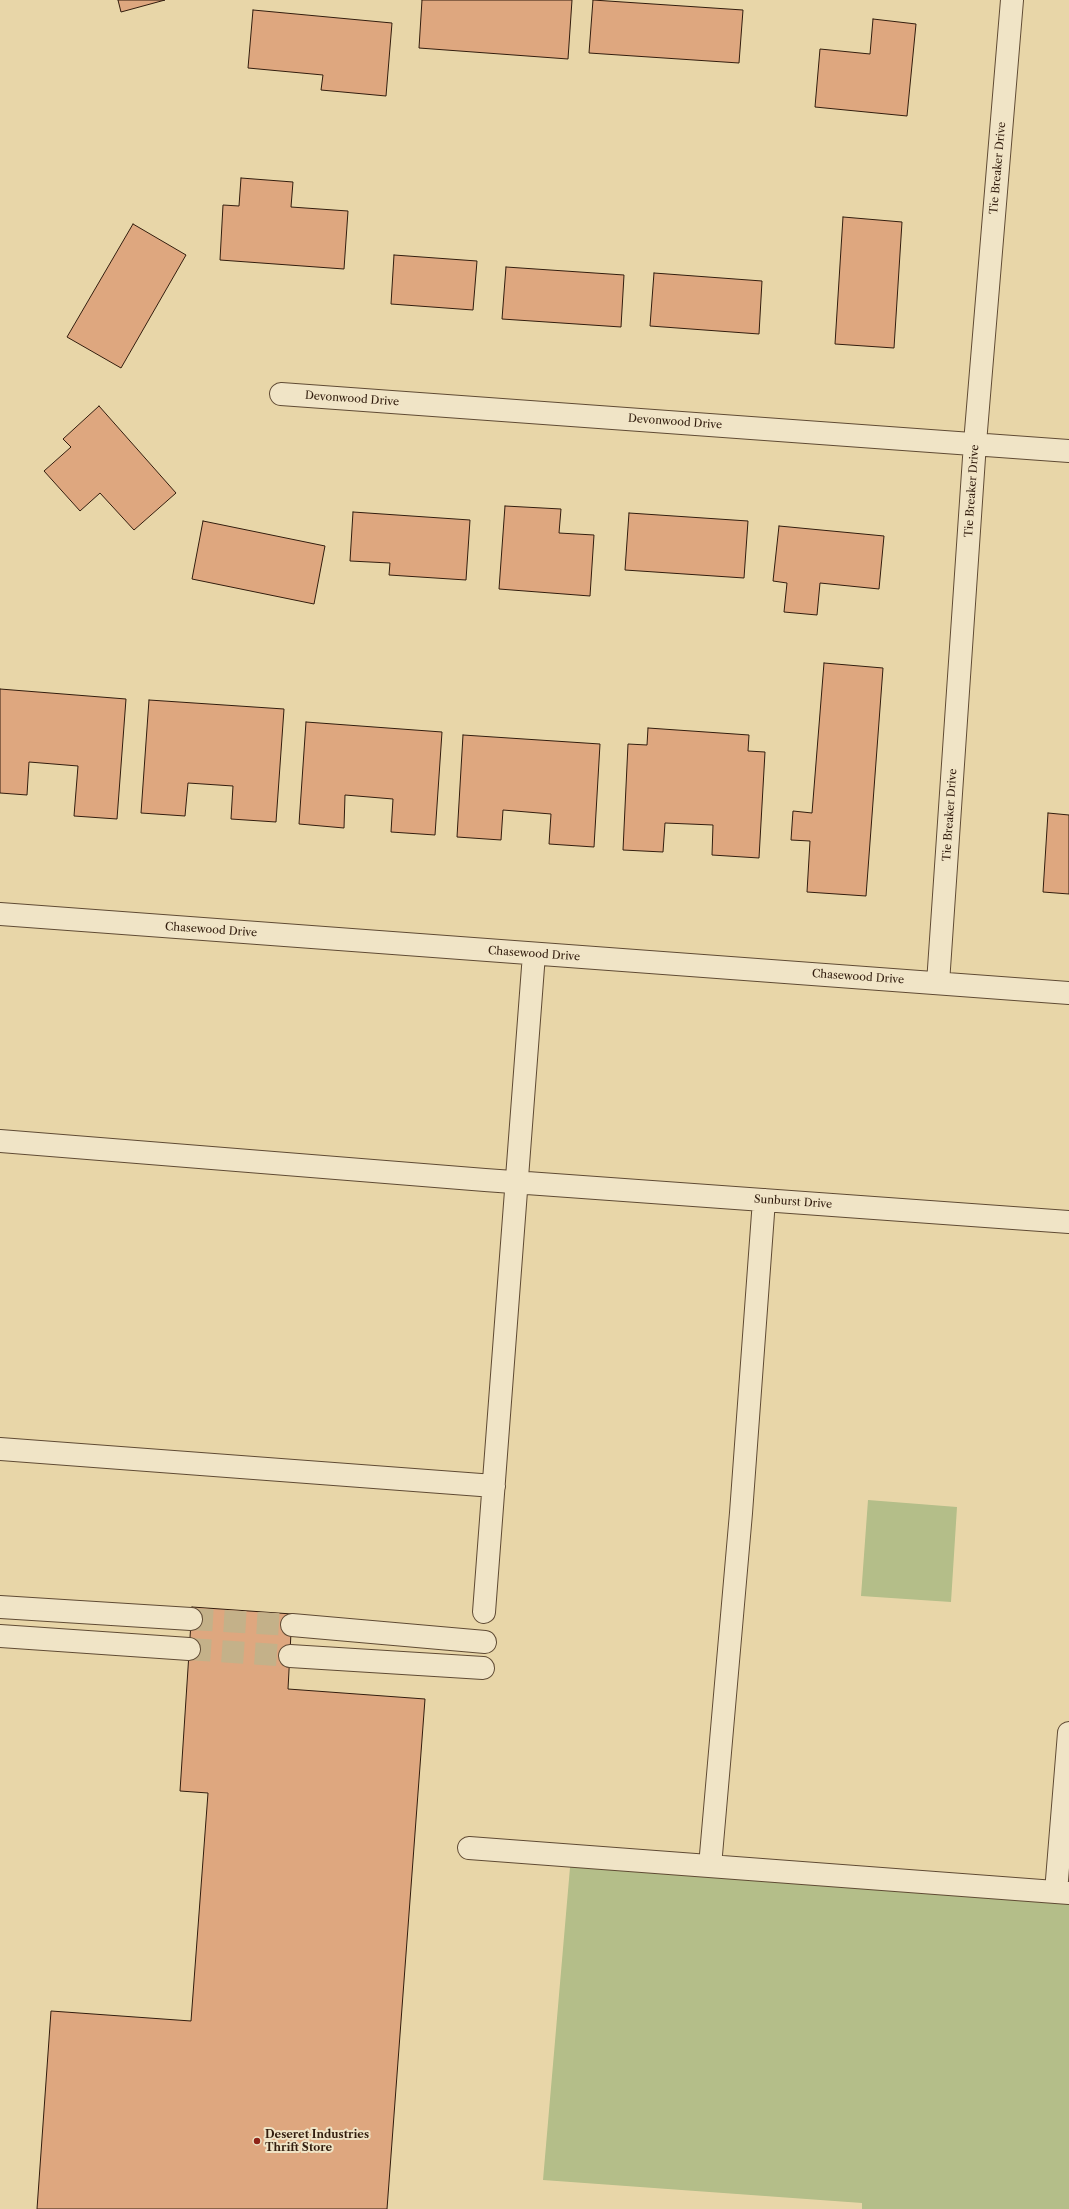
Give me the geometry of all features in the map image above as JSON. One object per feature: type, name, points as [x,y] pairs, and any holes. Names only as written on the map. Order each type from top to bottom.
[{"type":"street","name":"Tie Breaker Drive","points":[[938,983],[975,443],[1012,0]]},
{"type":"street","name":"Devonwood Drive","points":[[281,394],[1069,451]]},
{"type":"street","name":"Chasewood Drive","points":[[0,914],[1069,993]]},
{"type":"street","points":[[484,1612],[534,954]]},
{"type":"street","name":"Sunburst Drive","points":[[0,1140],[517,1182],[1069,1222]]},
{"type":"street","points":[[710,1866],[741,1513],[764,1200]]},
{"type":"street","points":[[0,1449],[494,1486]]},
{"type":"street","points":[[0,1607],[191,1619]]},
{"type":"street","points":[[292,1625],[485,1642]]},
{"type":"street","points":[[0,1636],[189,1649]]},
{"type":"street","points":[[290,1656],[483,1668]]},
{"type":"street","points":[[469,1848],[1062,1892],[1069,1733]]},
{"type":"green space","points":[[868,1500],[957,1507],[951,1602],[861,1596]]},
{"type":"green space","points":[[571,1856],[1069,1893],[1069,2209],[862,2209],[862,2203],[543,2180]]},
{"type":"building","points":[[118,0],[165,0],[121,12]]},
{"type":"building","points":[[422,0],[572,0],[568,59],[419,48]]},
{"type":"building","points":[[593,0],[743,10],[739,63],[589,53]]},
{"type":"building","points":[[253,10],[392,23],[386,96],[321,90],[323,75],[248,68]]},
{"type":"building","points":[[873,19],[916,24],[907,116],[815,107],[820,49],[870,54]]},
{"type":"building","points":[[241,178],[293,182],[291,207],[348,211],[344,269],[220,260],[223,205],[239,206]]},
{"type":"building","points":[[843,217],[902,222],[894,348],[835,344]]},
{"type":"building","points":[[133,224],[186,255],[121,368],[67,337]]},
{"type":"building","points":[[394,255],[477,261],[473,310],[391,304]]},
{"type":"building","points":[[506,267],[624,275],[621,327],[502,319]]},
{"type":"building","points":[[654,273],[762,281],[759,334],[650,326]]},
{"type":"building","points":[[99,406],[176,493],[134,530],[100,493],[80,511],[44,471],[71,447],[63,439]]},
{"type":"building","points":[[505,506],[561,509],[559,533],[594,535],[590,596],[499,589]]},
{"type":"building","points":[[353,512],[470,520],[466,580],[389,575],[390,563],[350,561]]},
{"type":"building","points":[[629,513],[748,521],[744,578],[625,570]]},
{"type":"building","points":[[203,521],[325,546],[314,604],[192,579]]},
{"type":"building","points":[[779,526],[884,536],[879,589],[820,583],[817,615],[784,612],[787,583],[773,581]]},
{"type":"building","points":[[824,663],[883,668],[866,896],[807,892],[810,841],[791,840],[793,811],[812,813]]},
{"type":"building","points":[[0,689],[126,699],[117,819],[74,816],[78,766],[29,762],[27,795],[0,793]]},
{"type":"building","points":[[149,700],[284,709],[276,822],[231,819],[233,786],[188,783],[185,816],[141,813]]},
{"type":"building","points":[[306,722],[442,732],[435,835],[391,832],[393,799],[345,795],[344,828],[299,824]]},
{"type":"building","points":[[648,728],[749,735],[748,751],[765,752],[759,858],[712,855],[713,825],[665,823],[663,852],[623,850],[628,744],[647,745]]},
{"type":"building","points":[[463,735],[600,744],[594,847],[549,844],[551,814],[503,810],[501,840],[457,837]]},
{"type":"building","points":[[1048,813],[1069,815],[1069,894],[1043,892]]},
{"type":"building","points":[[192,1607],[292,1614],[288,1689],[425,1699],[387,2209],[37,2209],[51,2011],[191,2021],[208,1793],[180,1791]]},
{"type":"tunnel","points":[[191,1619],[292,1625]]},
{"type":"tunnel","points":[[189,1649],[290,1656]]},
{"type":"place","name":"Deseret Industries Thrift Store","points":[[257,2141]]}]
